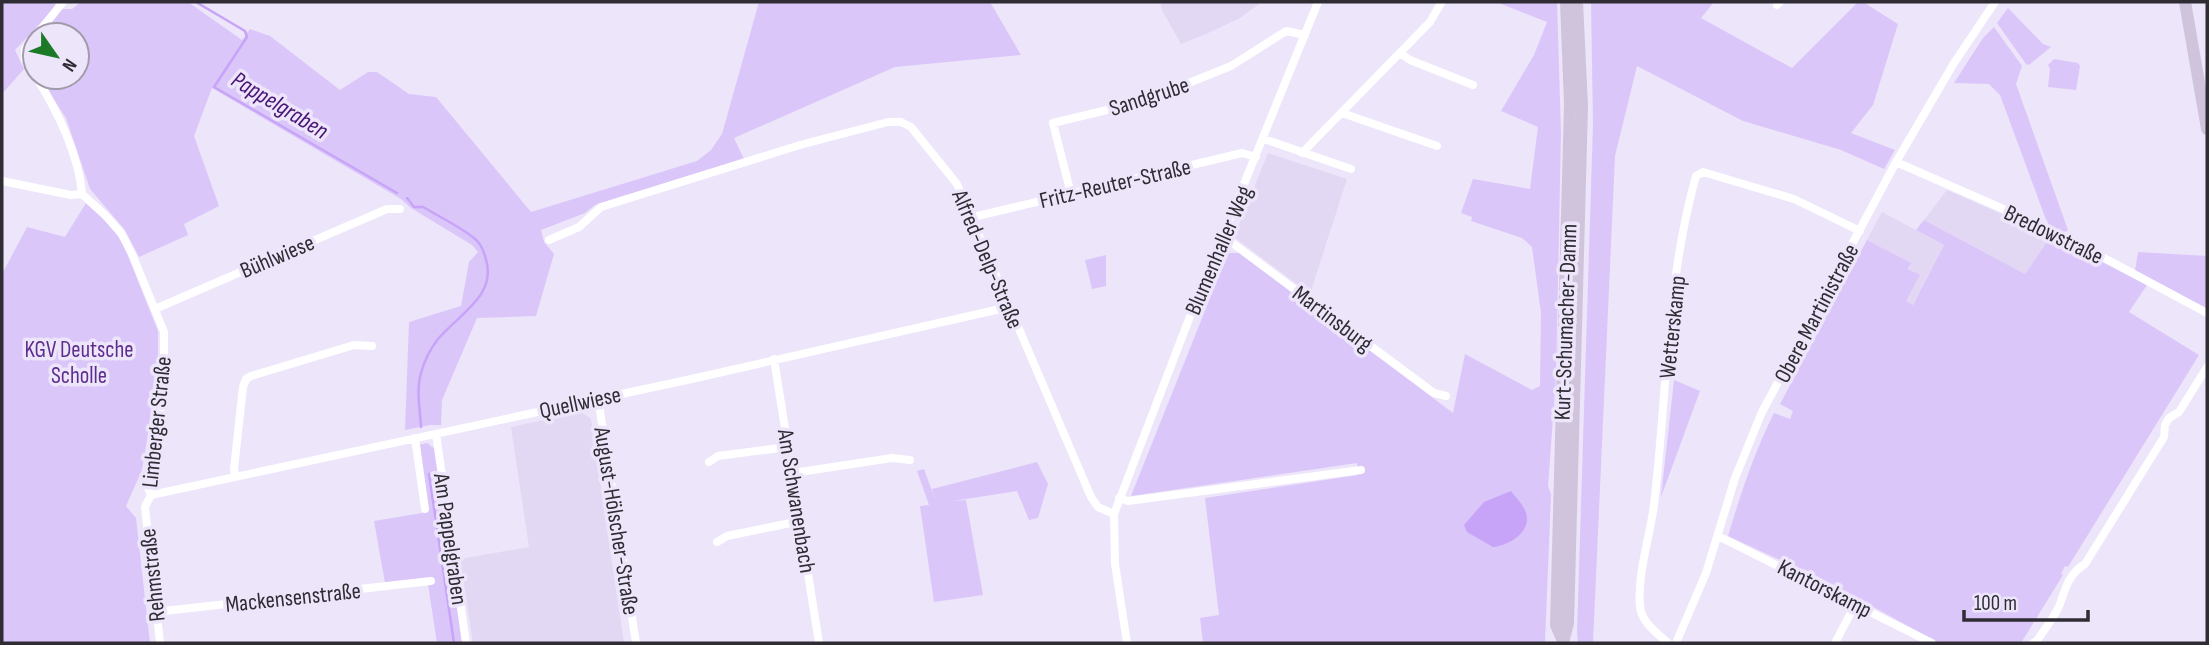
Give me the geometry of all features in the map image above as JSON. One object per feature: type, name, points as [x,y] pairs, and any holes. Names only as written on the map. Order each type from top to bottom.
[{"type":"main road","name":"Kurt-Schumacher-Damm","points":[[1563,642],[1556,625],[1570,118],[1566,2]]},
{"type":"main road","name":"Kurt-Schumacher-Damm","points":[[1563,642],[1568,623],[1579,257],[1582,106],[1577,2]]},
{"type":"main road","points":[[2185,2],[2207,129]]},
{"type":"street","points":[[48,21],[63,2]]},
{"type":"street","name":"Blumenhaller Weg","points":[[1127,643],[1114,554],[1114,514],[1318,2]]},
{"type":"street","name":"Obere Martinistraße","points":[[1676,643],[1706,573],[1748,442],[1896,162],[1954,63],[1995,2]]},
{"type":"street","points":[[1303,153],[1430,22],[1441,4]]},
{"type":"street","name":"Sandgrube","points":[[1071,194],[1053,123],[1157,96],[1231,66],[1286,31],[1305,35]]},
{"type":"street","points":[[1400,53],[1410,60],[1473,85]]},
{"type":"street","points":[[2,181],[71,195],[82,194],[81,181],[63,129],[45,91]]},
{"type":"street","points":[[1342,113],[1437,146]]},
{"type":"street","name":"Alfred-Delp-Straße","points":[[549,240],[579,228],[601,207],[788,149],[888,122],[901,122],[911,127],[957,184],[1091,496],[1098,507],[1114,514]]},
{"type":"street","points":[[1264,139],[1351,169]]},
{"type":"street","name":"Fritz-Reuter-Straße","points":[[972,217],[1242,153],[1256,157]]},
{"type":"street","name":"Bredowstraße","points":[[1896,162],[2029,221],[2207,313]]},
{"type":"street","points":[[1686,172],[1696,176],[1703,172],[1794,199],[1860,231]]},
{"type":"street","name":"Wetterskamp","points":[[1668,643],[1648,624],[1640,610],[1639,594],[1654,507],[1676,274],[1696,176]]},
{"type":"street","name":"Limberger Straße","points":[[82,194],[121,233],[164,332],[160,415],[147,485],[150,495],[145,507]]},
{"type":"street","name":"Bühlwiese","points":[[155,309],[387,209],[400,209]]},
{"type":"street","name":"Martinsburg","points":[[1223,236],[1434,393],[1446,396]]},
{"type":"street","name":"Quellwiese","points":[[150,495],[1009,307]]},
{"type":"street","points":[[235,476],[233,469],[246,380],[251,376],[354,345],[373,346]]},
{"type":"street","name":"Am Schwanenbach","points":[[774,359],[819,643]]},
{"type":"street","points":[[2033,643],[2037,641],[2061,601],[2062,593],[2072,576],[2085,564],[2164,437],[2169,418],[2179,412],[2207,367]]},
{"type":"street","name":"August-Hölscher-Straße","points":[[598,398],[636,643]]},
{"type":"street","name":"Am Pappelgraben","points":[[436,434],[466,643]]},
{"type":"street","points":[[415,438],[425,509]]},
{"type":"street","points":[[709,462],[718,456],[788,447]]},
{"type":"street","points":[[793,473],[891,458],[910,460]]},
{"type":"street","points":[[1119,498],[1128,501],[1361,471]]},
{"type":"street","name":"Rehmstraße","points":[[145,507],[160,643]]},
{"type":"street","points":[[717,541],[727,536],[800,521]]},
{"type":"street","name":"Kantorskamp","points":[[1718,536],[1932,643]]},
{"type":"street","name":"Mackensenstraße","points":[[155,612],[431,581]]},
{"type":"street","points":[[1835,643],[1856,603]]},
{"type":"shaded area","points":[[1160,2],[1262,2],[1240,18],[1181,44]]},
{"type":"shaded area","points":[[1268,153],[1347,179],[1310,294],[1234,237]]},
{"type":"shaded area","points":[[1947,190],[2051,236],[2025,274],[1924,220]]},
{"type":"shaded area","points":[[1882,212],[1944,245],[1913,305],[1906,301],[1910,263],[1867,240]]},
{"type":"shaded area","points":[[581,412],[591,419],[624,643],[473,643],[460,559],[529,547],[511,427]]},
{"type":"shaded area","points":[[1511,491],[1524,507],[1527,518],[1519,536],[1493,547],[1467,532],[1464,525],[1484,502]]},
{"type":"green space","points":[[2,2],[52,2],[57,6],[43,21],[21,21],[21,44],[15,50],[21,63],[21,72],[2,94]]},
{"type":"green space","points":[[81,2],[188,2],[242,40],[250,29],[270,36],[340,90],[368,72],[377,72],[409,94],[436,97],[531,212],[697,161],[711,150],[722,134],[759,2],[990,2],[1021,55],[895,67],[734,138],[744,159],[595,205],[585,213],[541,230],[544,242],[554,254],[536,316],[477,318],[442,400],[441,425],[405,430],[409,322],[461,306],[469,262],[478,252],[472,245],[411,208],[401,199],[212,88],[194,136],[219,206],[184,224],[188,235],[139,257],[125,230],[90,189],[66,118],[48,91],[91,91],[91,21],[51,21],[62,9],[72,9]]},
{"type":"green space","points":[[1496,2],[1557,2],[1561,133],[1556,377],[1548,486],[1551,494],[1545,643],[1203,643],[1200,618],[1219,615],[1205,498],[1358,475],[1357,463],[1131,496],[1228,253],[1239,253],[1453,413],[1465,354],[1532,390],[1540,386],[1541,313],[1532,247],[1522,238],[1471,221],[1472,217],[1461,213],[1473,179],[1530,189],[1538,127],[1501,111],[1534,55],[1547,22]]},
{"type":"green space","points":[[1591,2],[1714,2],[1701,18],[1792,68],[1858,2],[1863,2],[1898,24],[1873,105],[1851,133],[1895,150],[1884,169],[1841,150],[1743,121],[1637,66],[1615,156],[1593,643],[1578,643],[1593,124]]},
{"type":"green space","points":[[2008,8],[2043,44],[2051,47],[2029,65],[1997,23]]},
{"type":"green space","points":[[1994,27],[2022,66],[2016,84],[2068,230],[2064,233],[2049,225],[2045,217],[2000,95],[1989,84],[1954,83],[1983,38]]},
{"type":"green space","points":[[2054,59],[2078,63],[2080,66],[2076,90],[2048,87],[2048,65]]},
{"type":"green space","name":"KGV Deutsche Scholle","points":[[86,203],[122,241],[158,331],[158,373],[142,470],[126,506],[136,518],[150,643],[2,643],[2,274],[27,227],[65,237]]},
{"type":"green space","points":[[1924,220],[2025,274],[2051,236],[2147,285],[2129,312],[2199,355],[2068,567],[2065,566],[2061,574],[2063,575],[2021,643],[1939,643],[1804,569],[1728,536],[1748,473],[1774,413],[1790,419],[1793,411],[1780,404],[1867,240],[1911,263],[1908,269],[1920,275],[1906,301],[1913,305],[1944,245],[1916,230]]},
{"type":"green space","points":[[2138,252],[2207,256],[2207,310],[2135,271]]},
{"type":"green space","points":[[1106,255],[1106,286],[1092,289],[1085,260]]},
{"type":"green space","points":[[1674,380],[1700,391],[1661,497]]},
{"type":"green space","points":[[427,443],[435,449],[463,643],[437,643],[427,578],[385,583],[374,521],[422,513],[427,508],[418,445]]},
{"type":"green space","points":[[1037,462],[1048,484],[1038,518],[1029,520],[1017,491],[953,501],[966,500],[983,595],[934,602],[920,506],[929,505],[917,471],[924,469],[935,499],[932,489]]},
{"type":"waterway","name":"Pappelgraben","points":[[196,2],[245,31],[247,37],[214,87],[397,193]]},
{"type":"waterway","name":"Pappelgraben","points":[[407,198],[414,207],[423,207],[474,238],[483,251],[488,270],[482,293],[438,339],[426,360],[419,386],[421,427]]},
{"type":"waterway","name":"Pappelgraben","points":[[429,474],[454,643]]}]
